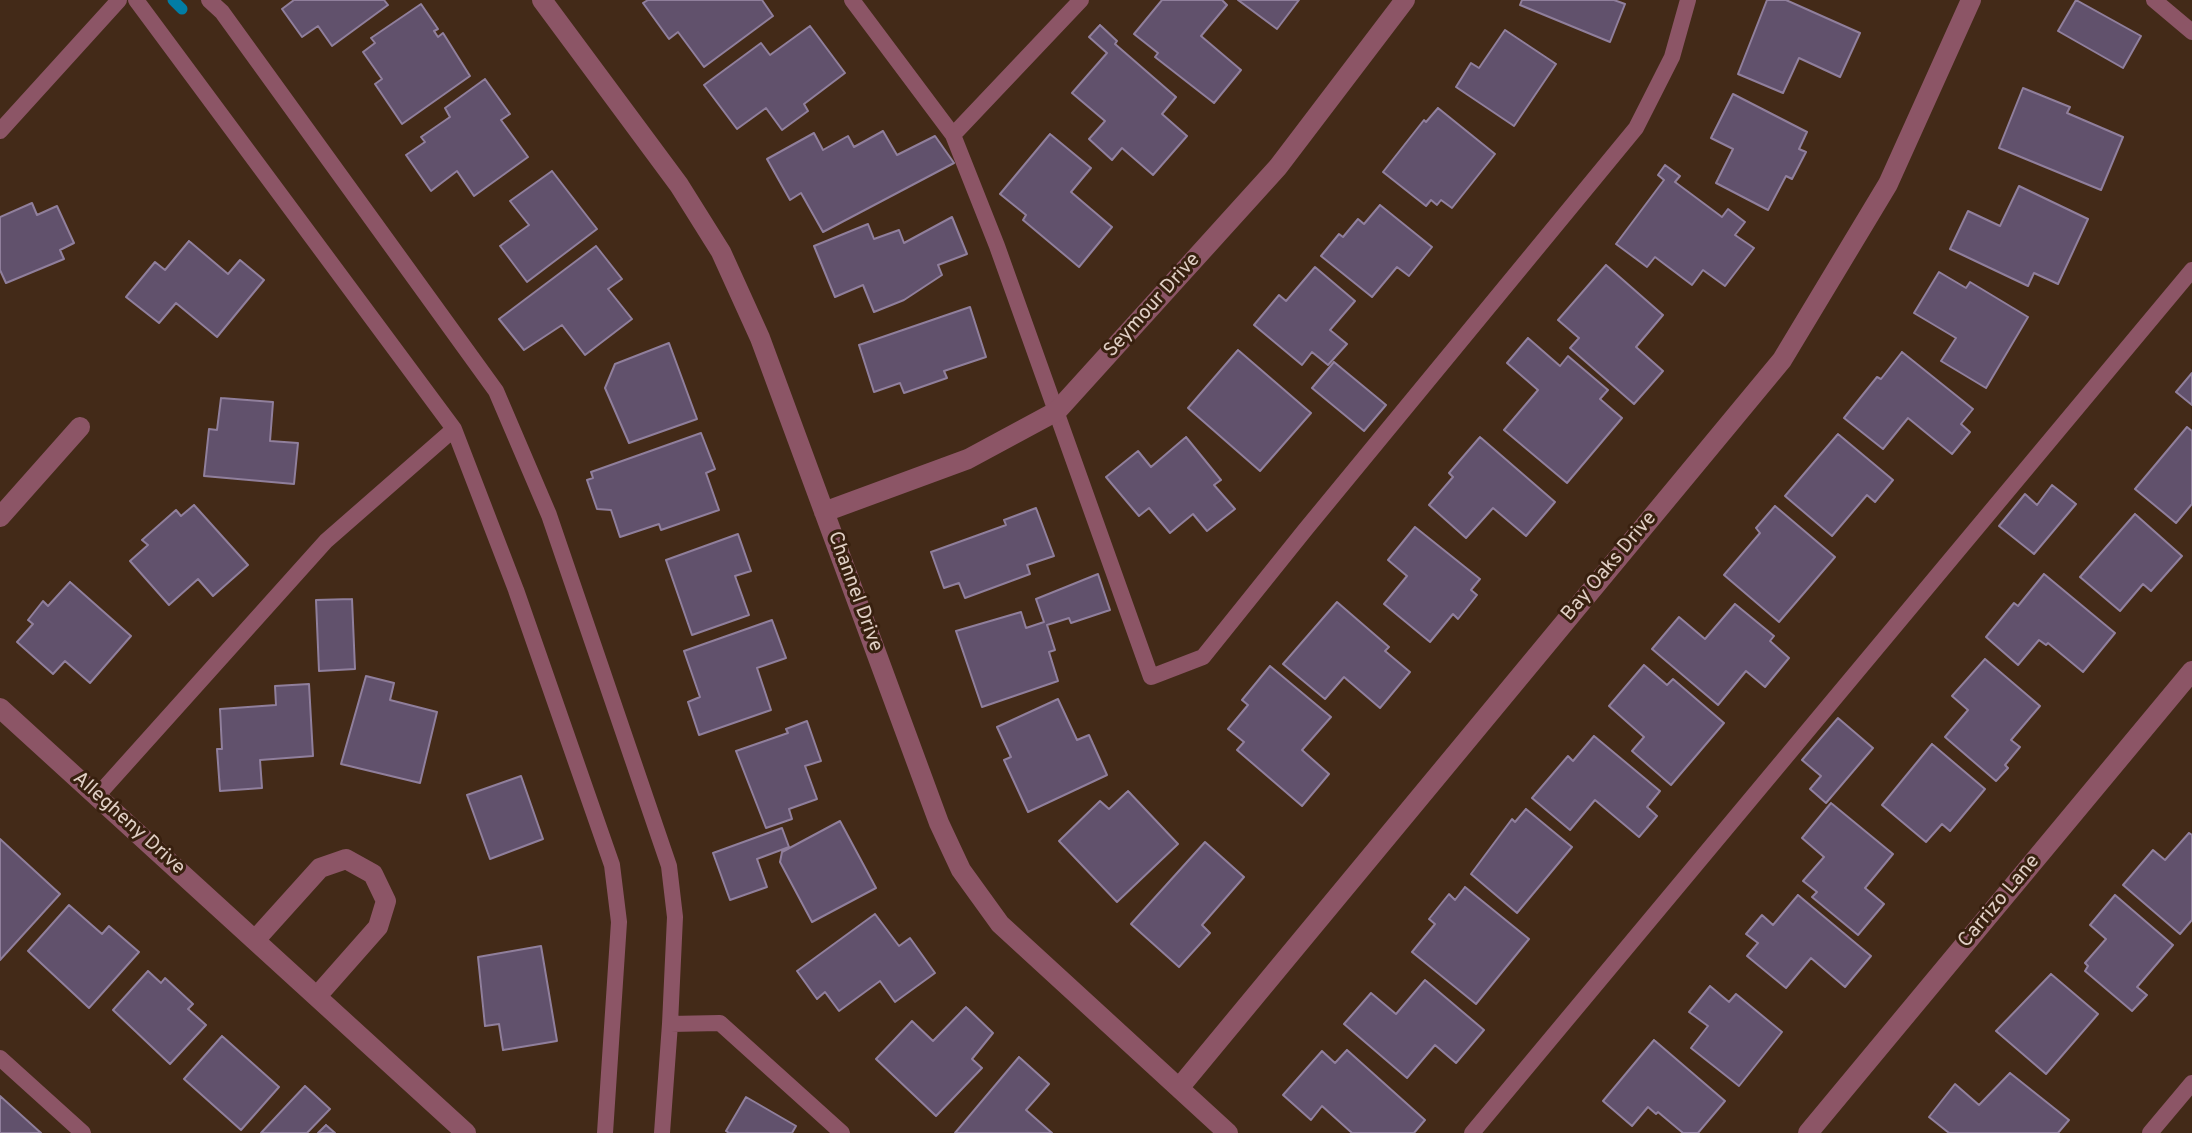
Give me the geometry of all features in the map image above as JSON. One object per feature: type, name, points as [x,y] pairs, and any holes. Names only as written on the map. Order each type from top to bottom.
[{"type":"street","name":"Channel Drive","points":[[542,0],[679,185],[721,252],[760,338],[939,823],[961,870],[1000,924],[1228,1133]]},
{"type":"street","name":"Seymour Drive","points":[[824,512],[968,459],[1057,411],[1278,167],[1405,0]]},
{"type":"street","name":"Bay Oaks Drive","points":[[1179,1088],[1782,360],[1888,184],[1971,0]]},
{"type":"street","points":[[0,517],[80,427]]},
{"type":"street","name":"Carrizo Lane","points":[[1808,1133],[2192,671]]},
{"type":"street","name":"Allegheny Drive","points":[[0,708],[466,1133]]},
{"type":"street","points":[[256,939],[320,868],[346,859],[373,874],[386,901],[378,927],[318,995]]},
{"type":"lane","points":[[0,131],[119,0]]},
{"type":"lane","points":[[136,0],[454,429],[516,590],[612,865],[619,922],[605,1133]]},
{"type":"lane","points":[[209,0],[222,12],[496,391],[549,515],[669,866],[675,917],[662,1133]]},
{"type":"lane","points":[[852,0],[953,135],[997,246],[1151,677],[1203,657],[1636,128],[1672,57],[1688,0]]},
{"type":"lane","points":[[953,135],[1081,0]]},
{"type":"lane","points":[[2154,0],[2192,32]]},
{"type":"lane","points":[[1472,1133],[2192,270]]},
{"type":"lane","points":[[97,796],[326,541],[454,429]]},
{"type":"lane","points":[[670,1024],[720,1023],[842,1133]]},
{"type":"lane","points":[[0,1058],[83,1133]]},
{"type":"lane","points":[[2150,1133],[2192,1083]]},
{"type":"building","points":[[294,0],[384,0],[388,5],[332,46],[318,26],[302,37],[282,9]]},
{"type":"building","points":[[648,0],[762,0],[773,16],[704,67],[678,32],[669,39],[643,3]]},
{"type":"building","points":[[1162,0],[1222,0],[1227,5],[1201,36],[1241,70],[1214,103],[1155,57],[1158,53],[1134,34]]},
{"type":"building","points":[[1238,0],[1299,0],[1277,29]]},
{"type":"building","points":[[1522,0],[1614,0],[1625,4],[1610,42],[1520,5]]},
{"type":"building","points":[[1767,0],[1786,0],[1860,33],[1840,77],[1799,58],[1783,93],[1738,74]]},
{"type":"building","points":[[2076,0],[2141,36],[2123,68],[2058,31]]},
{"type":"building","points":[[421,4],[438,29],[434,31],[438,37],[443,33],[470,76],[402,124],[375,84],[382,79],[363,52],[375,43],[371,38]]},
{"type":"building","points":[[1100,25],[1117,41],[1115,44],[1176,97],[1162,114],[1187,136],[1153,175],[1122,148],[1112,160],[1089,139],[1105,121],[1072,93],[1107,53],[1089,37]]},
{"type":"building","points":[[810,26],[845,73],[804,104],[808,111],[782,130],[766,108],[737,129],[704,85],[761,43],[770,55]]},
{"type":"building","points":[[1505,30],[1556,64],[1514,126],[1456,87],[1471,63],[1479,68]]},
{"type":"building","points":[[485,79],[510,114],[501,120],[528,157],[474,196],[457,171],[431,191],[406,155],[425,142],[421,137],[450,117],[445,108]]},
{"type":"building","points":[[2023,88],[2070,107],[2067,113],[2123,137],[2101,190],[1999,148]]},
{"type":"building","points":[[1733,94],[1807,132],[1799,149],[1806,152],[1792,179],[1786,176],[1768,210],[1716,183],[1733,149],[1711,138]]},
{"type":"building","points":[[1438,108],[1495,154],[1452,208],[1441,200],[1437,205],[1431,200],[1426,206],[1383,172],[1424,120],[1426,122]]},
{"type":"building","points":[[883,131],[897,155],[935,136],[954,163],[823,232],[801,193],[790,200],[767,159],[814,133],[823,150],[848,136],[854,147]]},
{"type":"building","points":[[1050,134],[1091,168],[1071,192],[1112,227],[1079,267],[1023,220],[1026,215],[1000,194]]},
{"type":"building","points":[[1665,165],[1680,176],[1675,182],[1722,217],[1728,209],[1745,222],[1735,235],[1754,248],[1725,286],[1703,270],[1692,285],[1655,257],[1647,267],[1616,244],[1664,180],[1658,175]]},
{"type":"building","points":[[552,171],[597,229],[527,282],[500,246],[529,225],[510,201]]},
{"type":"building","points":[[2019,186],[2088,219],[2058,284],[2034,273],[2028,286],[1950,249],[1968,211],[2000,226]]},
{"type":"building","points":[[32,203],[37,215],[57,206],[74,243],[60,250],[64,259],[6,283],[0,270],[0,217]]},
{"type":"building","points":[[1380,205],[1432,247],[1409,276],[1397,267],[1372,297],[1321,256],[1339,234],[1343,237],[1358,219],[1364,224]]},
{"type":"building","points":[[952,217],[967,254],[938,265],[942,275],[904,300],[874,312],[863,285],[835,297],[814,246],[868,224],[874,239],[899,230],[904,243]]},
{"type":"building","points":[[189,241],[228,274],[240,260],[264,280],[217,337],[176,303],[159,323],[126,297],[155,262],[165,270]]},
{"type":"building","points":[[596,246],[622,279],[608,289],[632,319],[585,355],[562,325],[524,350],[499,319]]},
{"type":"building","points":[[1606,265],[1663,315],[1636,347],[1663,371],[1634,404],[1570,348],[1579,338],[1558,320]]},
{"type":"building","points":[[1315,267],[1355,301],[1330,330],[1347,344],[1328,365],[1312,352],[1302,365],[1254,325],[1279,295],[1286,301]]},
{"type":"building","points":[[1939,272],[1966,288],[1970,282],[2028,317],[1986,388],[1941,361],[1956,338],[1914,313]]},
{"type":"building","points":[[970,307],[986,357],[944,371],[947,378],[904,393],[900,383],[874,392],[859,345]]},
{"type":"building","points":[[1528,338],[1560,366],[1568,356],[1608,390],[1600,399],[1622,418],[1567,483],[1504,430],[1538,390],[1507,363]]},
{"type":"building","points":[[669,343],[697,419],[629,443],[605,388],[615,364]]},
{"type":"building","points":[[1238,350],[1311,413],[1260,471],[1188,408]]},
{"type":"building","points":[[1902,352],[1973,409],[1961,424],[1970,432],[1952,454],[1908,418],[1883,449],[1844,418]]},
{"type":"building","points":[[1334,362],[1386,405],[1364,431],[1312,388]]},
{"type":"building","points":[[2192,373],[2192,405],[2176,392]]},
{"type":"building","points":[[221,398],[273,402],[270,441],[298,443],[294,484],[204,476],[209,429],[217,430]]},
{"type":"building","points":[[2187,427],[2192,431],[2192,504],[2176,523],[2135,489]]},
{"type":"building","points":[[701,433],[715,469],[706,473],[719,510],[661,530],[659,524],[620,537],[611,510],[597,509],[587,480],[593,478],[591,472]]},
{"type":"building","points":[[1838,434],[1893,480],[1875,502],[1867,495],[1832,536],[1785,496]]},
{"type":"building","points":[[1186,437],[1221,480],[1214,485],[1235,509],[1207,531],[1193,514],[1170,533],[1149,508],[1139,516],[1106,477],[1138,451],[1151,467]]},
{"type":"building","points":[[1480,437],[1555,502],[1526,536],[1493,508],[1466,538],[1429,505],[1453,477],[1449,473]]},
{"type":"building","points":[[2052,485],[2076,504],[2034,554],[1999,526],[2025,494],[2037,505]]},
{"type":"building","points":[[194,505],[248,565],[213,596],[198,579],[169,605],[130,561],[148,545],[142,540],[176,510],[181,516]]},
{"type":"building","points":[[1775,506],[1835,557],[1779,622],[1724,575],[1760,533],[1756,528]]},
{"type":"building","points":[[1036,508],[1054,556],[1027,565],[1030,574],[965,598],[959,583],[944,588],[931,552],[1006,525],[1004,520]]},
{"type":"building","points":[[2135,514],[2182,556],[2151,591],[2143,584],[2120,611],[2080,577]]},
{"type":"building","points":[[1415,527],[1480,579],[1471,590],[1477,595],[1458,619],[1453,614],[1430,642],[1384,604],[1407,576],[1388,560]]},
{"type":"building","points":[[738,534],[751,571],[735,576],[749,615],[692,635],[666,560]]},
{"type":"building","points":[[1098,574],[1110,610],[1071,623],[1069,618],[1047,625],[1055,650],[1049,652],[1058,681],[982,707],[956,631],[1021,612],[1026,628],[1044,622],[1036,599]]},
{"type":"building","points":[[2044,574],[2115,633],[2083,672],[2048,643],[2046,645],[2039,640],[2018,665],[1986,637],[2014,603],[2018,606]]},
{"type":"building","points":[[70,582],[131,636],[90,683],[65,661],[53,674],[17,642],[33,624],[28,620],[43,601],[48,606]]},
{"type":"building","points":[[352,599],[355,669],[319,671],[316,600]]},
{"type":"building","points":[[1337,602],[1389,647],[1385,651],[1410,672],[1380,708],[1344,677],[1325,699],[1283,664]]},
{"type":"building","points":[[1735,604],[1774,636],[1770,641],[1789,658],[1765,687],[1746,671],[1718,705],[1652,649],[1679,617],[1705,639]]},
{"type":"building","points":[[772,620],[786,658],[757,668],[771,710],[699,735],[688,702],[700,697],[684,651]]},
{"type":"building","points":[[1985,659],[2040,706],[2011,740],[2020,747],[1996,781],[1945,737],[1968,710],[1952,696]]},
{"type":"building","points":[[1644,665],[1667,685],[1673,679],[1724,723],[1671,785],[1632,751],[1644,737],[1609,706]]},
{"type":"building","points":[[1270,666],[1331,717],[1302,750],[1329,774],[1302,806],[1237,750],[1244,742],[1228,729],[1248,705],[1242,700]]},
{"type":"building","points":[[366,676],[394,683],[390,700],[437,712],[420,783],[341,764]]},
{"type":"building","points":[[309,684],[313,756],[260,760],[262,788],[220,791],[217,749],[222,749],[220,709],[276,705],[275,686]]},
{"type":"building","points":[[1058,699],[1077,740],[1089,735],[1107,775],[1028,812],[1004,760],[1011,757],[997,727]]},
{"type":"building","points":[[1838,718],[1873,748],[1826,803],[1810,789],[1821,776],[1802,760]]},
{"type":"building","points":[[807,721],[821,761],[805,766],[817,799],[789,809],[792,819],[766,828],[736,751],[788,733],[786,729]]},
{"type":"building","points":[[1594,736],[1660,791],[1647,807],[1657,816],[1639,837],[1595,800],[1570,830],[1532,798],[1568,756],[1573,761]]},
{"type":"building","points":[[1932,744],[1985,789],[1950,831],[1942,824],[1926,842],[1882,805]]},
{"type":"building","points":[[521,776],[543,839],[490,859],[467,795]]},
{"type":"building","points":[[1128,791],[1178,844],[1117,902],[1059,841],[1100,801],[1109,809]]},
{"type":"building","points":[[1831,803],[1893,854],[1865,888],[1884,904],[1858,935],[1812,897],[1817,892],[1803,881],[1824,857],[1802,838]]},
{"type":"building","points":[[1526,809],[1572,847],[1517,913],[1471,874],[1512,819],[1515,822]]},
{"type":"building","points":[[840,821],[876,888],[812,922],[780,862],[782,852]]},
{"type":"building","points":[[782,828],[789,847],[757,859],[767,887],[730,900],[713,853]]},
{"type":"building","points":[[2189,833],[2192,835],[2192,920],[2180,934],[2123,885],[2153,850],[2165,860]]},
{"type":"building","points":[[0,839],[60,894],[0,960]]},
{"type":"building","points":[[1205,842],[1244,877],[1202,925],[1210,933],[1179,967],[1131,924]]},
{"type":"building","points":[[1465,887],[1529,939],[1476,1004],[1412,952],[1435,924],[1429,919],[1449,894],[1455,900]]},
{"type":"building","points":[[1798,895],[1871,956],[1845,987],[1811,958],[1786,988],[1747,956],[1758,943],[1746,934],[1762,915],[1773,925]]},
{"type":"building","points":[[2115,895],[2173,945],[2137,987],[2147,995],[2132,1011],[2085,971],[2088,966],[2085,963],[2106,939],[2090,925]]},
{"type":"building","points":[[69,905],[102,934],[109,926],[139,952],[89,1008],[28,951]]},
{"type":"building","points":[[875,914],[899,946],[910,938],[935,973],[895,1002],[880,981],[839,1011],[825,992],[817,999],[797,971]]},
{"type":"building","points":[[541,946],[557,1041],[503,1050],[499,1024],[485,1026],[478,957]]},
{"type":"building","points":[[148,971],[161,983],[165,978],[193,1004],[188,1009],[206,1025],[170,1064],[113,1010]]},
{"type":"building","points":[[2051,974],[2098,1014],[2046,1074],[1996,1031]]},
{"type":"building","points":[[1425,980],[1484,1030],[1456,1063],[1435,1045],[1407,1078],[1344,1024],[1371,993],[1396,1014]]},
{"type":"building","points":[[1710,986],[1729,1002],[1736,994],[1782,1032],[1739,1086],[1691,1048],[1708,1026],[1689,1012]]},
{"type":"building","points":[[966,1007],[993,1033],[972,1059],[982,1068],[936,1116],[876,1059],[912,1021],[933,1041]]},
{"type":"building","points":[[222,1036],[279,1087],[241,1130],[184,1079]]},
{"type":"building","points":[[1654,1040],[1725,1101],[1698,1133],[1683,1133],[1648,1107],[1632,1126],[1603,1101]]},
{"type":"building","points":[[1347,1050],[1425,1120],[1414,1133],[1352,1133],[1322,1106],[1311,1120],[1283,1095],[1322,1051],[1335,1063]]},
{"type":"building","points":[[1019,1057],[1049,1084],[1026,1110],[1052,1133],[955,1133]]},
{"type":"building","points":[[2010,1073],[2069,1120],[2058,1133],[1949,1133],[1929,1117],[1955,1084],[1979,1105]]},
{"type":"building","points":[[305,1086],[330,1109],[307,1133],[261,1133]]},
{"type":"building","points":[[0,1096],[41,1133],[0,1133]]},
{"type":"building","points":[[746,1097],[796,1126],[792,1133],[726,1131]]},
{"type":"building","points":[[326,1125],[335,1133],[318,1133]]},
{"type":"waterway","points":[[173,0],[182,9]]}]
